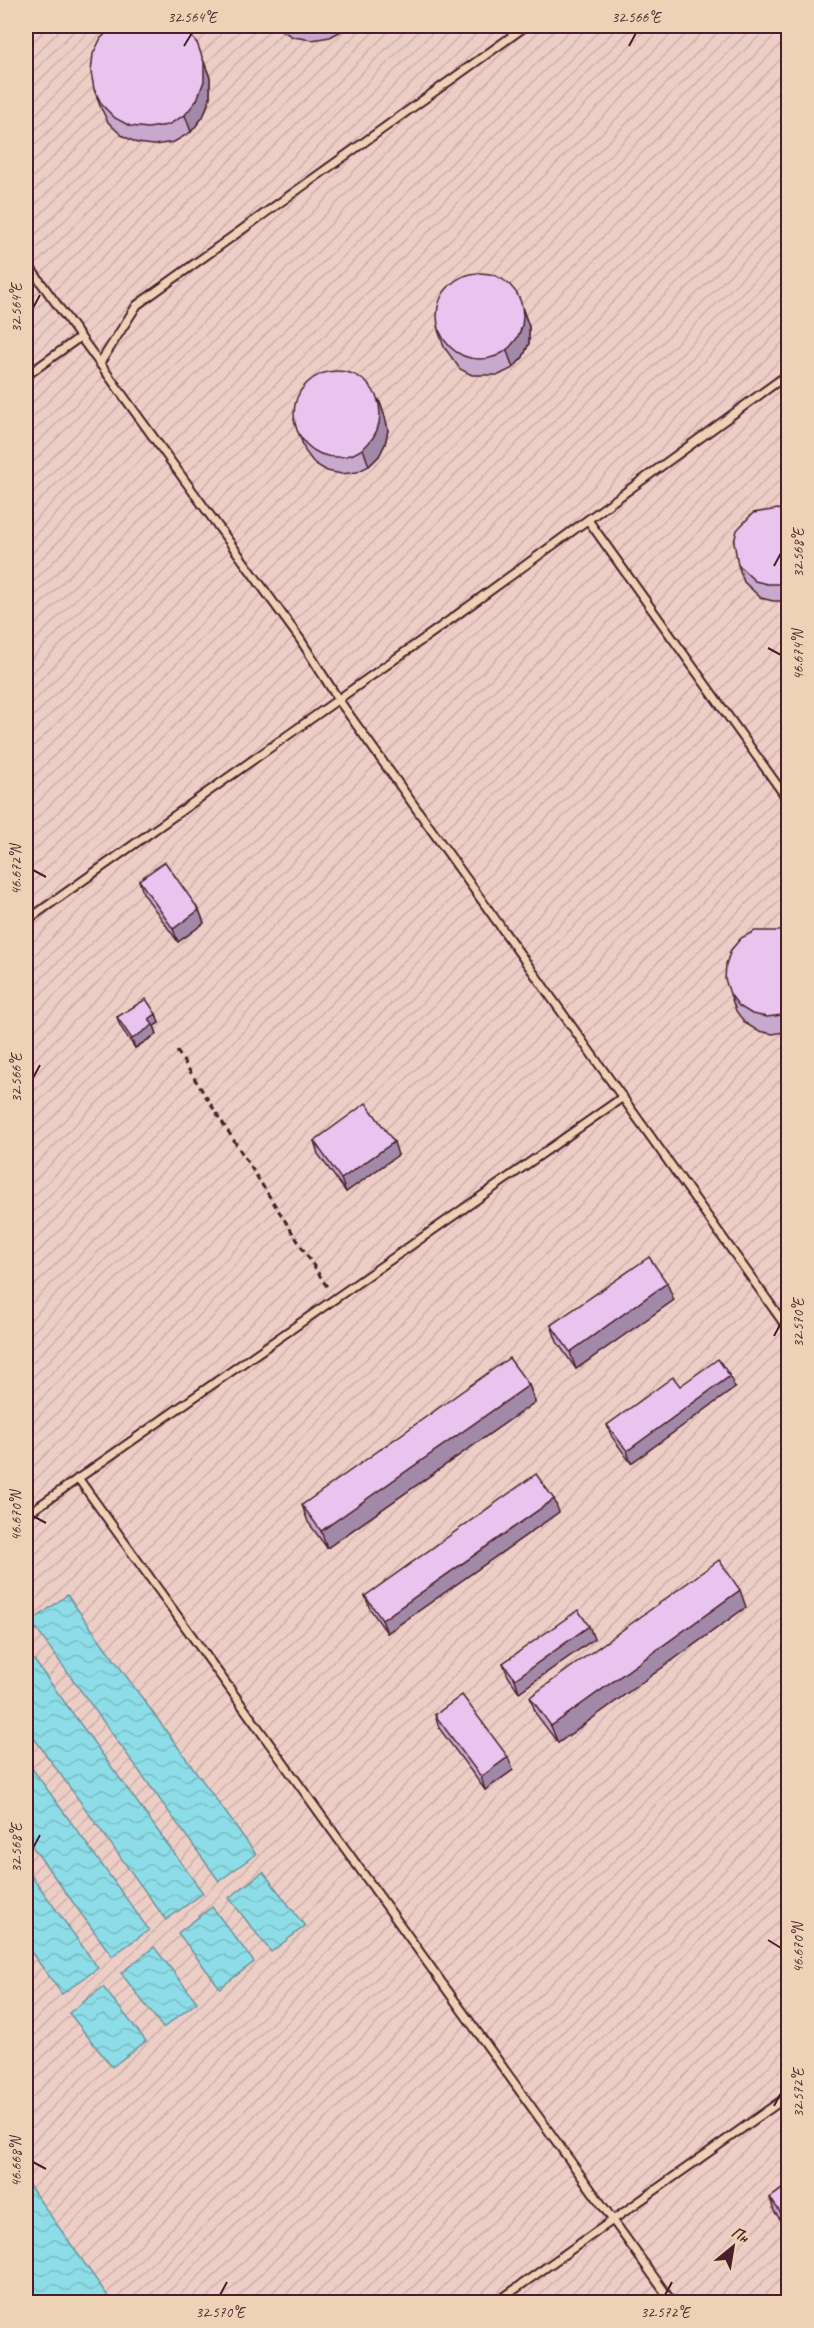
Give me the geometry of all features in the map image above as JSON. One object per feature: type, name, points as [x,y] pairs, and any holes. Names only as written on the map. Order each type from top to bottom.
[{"type":"lane","points":[[100,363],[137,305],[526,26]]},
{"type":"lane","points":[[26,262],[300,639],[338,699],[789,1329]]},
{"type":"lane","points":[[26,376],[80,337]]},
{"type":"lane","points":[[26,921],[789,374]]},
{"type":"lane","points":[[588,520],[789,800]]},
{"type":"lane","points":[[26,1515],[622,1097]]},
{"type":"lane","points":[[78,1478],[672,2302]]},
{"type":"lane","points":[[497,2302],[789,2096]]},
{"type":"path","points":[[177,1051],[334,1299]]},
{"type":"shaded area","points":[[26,26],[788,26],[788,2302],[26,2302]]},
{"type":"water","points":[[67,1595],[256,1854],[219,1881],[31,1622]]},
{"type":"water","points":[[26,1649],[203,1893],[166,1920],[26,1727]]},
{"type":"water","points":[[26,1760],[149,1930],[112,1956],[26,1838]]},
{"type":"water","points":[[26,1868],[98,1968],[62,1994],[26,1945]]},
{"type":"water","points":[[263,1872],[305,1926],[271,1952],[229,1898]]},
{"type":"water","points":[[212,1907],[254,1962],[220,1988],[178,1933]]},
{"type":"water","points":[[154,1947],[197,2002],[163,2028],[121,1973]]},
{"type":"water","points":[[103,1987],[146,2041],[112,2067],[69,2013]]},
{"type":"water","points":[[26,2181],[112,2302],[26,2302]]},
{"type":"building","points":[[114,26],[180,26],[197,43],[204,62],[204,81],[197,100],[185,115],[168,125],[148,128],[130,126],[115,118],[102,105],[94,89],[91,72],[93,54],[101,38]]},
{"type":"building","points":[[480,273],[497,276],[511,285],[520,299],[523,316],[520,333],[511,347],[497,356],[480,359],[463,356],[449,347],[440,333],[437,316],[440,299],[449,285],[463,276]]},
{"type":"building","points":[[337,371],[354,374],[368,383],[377,397],[380,414],[377,431],[368,445],[354,454],[337,457],[320,454],[306,445],[297,431],[294,414],[297,397],[306,383],[320,374]]},
{"type":"building","points":[[778,509],[789,513],[789,580],[779,584],[767,584],[755,581],[738,565],[734,542],[737,530],[753,513]]},
{"type":"building","points":[[165,862],[199,910],[173,929],[139,880]]},
{"type":"building","points":[[755,931],[782,931],[789,935],[789,1011],[782,1015],[767,1017],[752,1014],[739,1006],[730,994],[725,979],[726,964],[731,950],[741,938]]},
{"type":"building","points":[[146,999],[156,1014],[149,1019],[153,1025],[132,1039],[117,1017]]},
{"type":"building","points":[[366,1103],[394,1142],[341,1179],[314,1141]]},
{"type":"building","points":[[649,1257],[667,1283],[570,1352],[551,1325]]},
{"type":"building","points":[[509,1358],[529,1385],[321,1531],[302,1505]]},
{"type":"building","points":[[718,1359],[730,1376],[627,1451],[607,1425],[673,1377],[680,1386]]},
{"type":"building","points":[[536,1474],[554,1499],[382,1620],[365,1596]]},
{"type":"building","points":[[719,1560],[740,1590],[551,1726],[530,1697]]},
{"type":"building","points":[[578,1610],[589,1626],[515,1679],[503,1663]]},
{"type":"building","points":[[462,1695],[508,1757],[481,1777],[435,1715]]},
{"type":"building","points":[[789,2184],[789,2216],[785,2219],[770,2198]]}]
